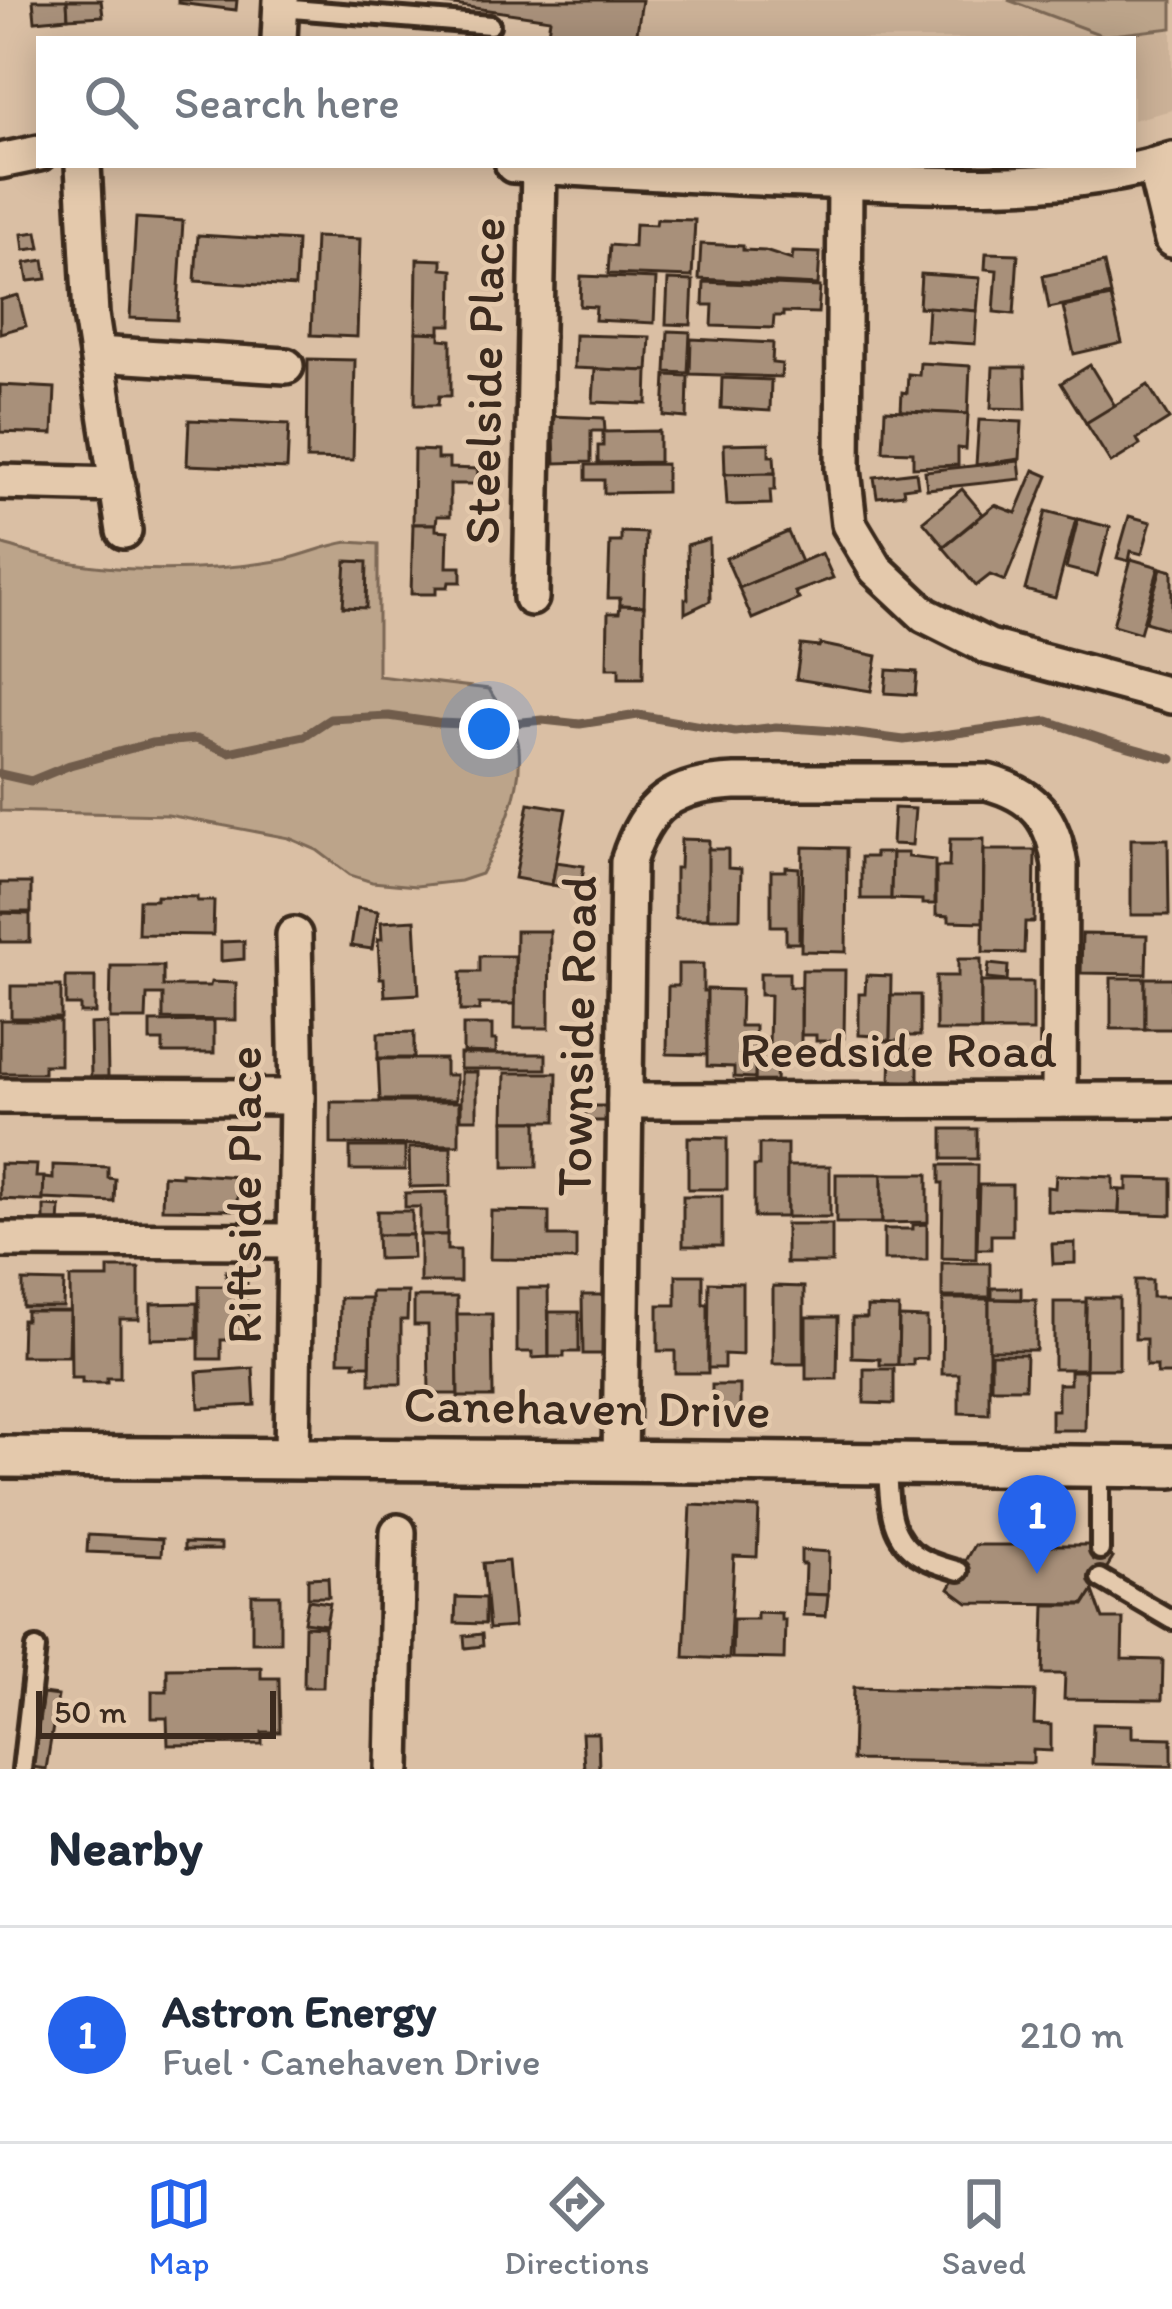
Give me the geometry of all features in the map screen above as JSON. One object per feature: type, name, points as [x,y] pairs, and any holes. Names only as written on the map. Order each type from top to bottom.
[{"type":"street","points":[[0,161],[36,154]]},
{"type":"street","points":[[577,168],[962,185],[1081,180],[1163,163],[1172,240]]},
{"type":"street","points":[[83,168],[97,354],[124,531]]},
{"type":"street","name":"Steelside Place","points":[[531,598],[539,168]]},
{"type":"street","points":[[845,182],[843,469],[849,524],[876,569],[925,615],[989,647],[1172,696]]},
{"type":"street","points":[[97,354],[286,366]]},
{"type":"street","points":[[0,482],[118,485]]},
{"type":"street","name":"Townside Road","points":[[620,1463],[628,862],[649,814],[678,791],[702,783],[735,782],[987,782],[1009,788],[1031,803],[1056,838],[1060,866],[1059,1100]]},
{"type":"street","name":"Riftside Place","points":[[292,1456],[294,935]]},
{"type":"street","points":[[0,1096],[296,1097]]},
{"type":"street","name":"Reedside Road","points":[[625,1101],[1172,1100]]},
{"type":"street","points":[[0,1240],[295,1240]]},
{"type":"street","name":"Canehaven Drive","points":[[0,1456],[1172,1467]]},
{"type":"street","points":[[393,1769],[398,1532]]},
{"type":"lane","points":[[280,16],[490,25]]},
{"type":"lane","points":[[886,1465],[890,1514],[897,1534],[919,1556],[959,1571]]},
{"type":"lane","points":[[1100,1466],[1100,1550]]},
{"type":"lane","points":[[1100,1578],[1172,1620]]},
{"type":"lane","points":[[22,1769],[36,1648]]},
{"type":"shaded area","points":[[642,0],[1172,0],[1172,110],[1136,119],[1136,36],[636,36]]},
{"type":"shaded area","points":[[1008,0],[1172,0],[1172,28],[1104,36]]},
{"type":"shaded area","points":[[348,542],[378,544],[378,676],[489,689],[515,733],[519,764],[514,797],[481,874],[416,886],[372,882],[350,875],[317,850],[289,838],[168,815],[0,811],[0,544],[79,564],[165,570],[277,561]]},
{"type":"building","points":[[33,0],[67,0],[68,18],[35,21]]},
{"type":"building","points":[[67,0],[101,0],[103,16],[68,18]]},
{"type":"building","points":[[178,0],[237,0],[236,10]]},
{"type":"building","points":[[419,0],[642,0],[636,36],[547,36],[550,19]]},
{"type":"building","points":[[136,218],[183,221],[177,320],[130,318]]},
{"type":"building","points":[[657,219],[695,220],[692,277],[608,274],[610,245],[634,247],[635,224],[656,225]]},
{"type":"building","points":[[37,232],[40,248],[24,250],[22,234]]},
{"type":"building","points":[[198,235],[297,241],[295,287],[195,281]]},
{"type":"building","points":[[315,237],[360,239],[357,337],[311,335]]},
{"type":"building","points":[[701,244],[743,246],[743,250],[792,260],[793,252],[820,253],[818,285],[699,279]]},
{"type":"building","points":[[986,253],[1018,254],[1014,314],[994,312],[997,270],[985,269]]},
{"type":"building","points":[[417,259],[442,260],[442,269],[453,270],[452,325],[440,325],[440,333],[416,332]]},
{"type":"building","points":[[44,260],[47,279],[28,281],[25,263]]},
{"type":"building","points":[[1104,263],[1111,295],[1049,308],[1043,276]]},
{"type":"building","points":[[921,274],[980,278],[977,311],[919,307]]},
{"type":"building","points":[[581,276],[656,279],[654,323],[595,320],[596,307],[580,306]]},
{"type":"building","points":[[668,280],[693,281],[691,325],[666,324]]},
{"type":"building","points":[[704,282],[820,287],[818,313],[783,312],[783,316],[774,316],[773,328],[712,326],[713,305],[703,305]]},
{"type":"building","points":[[18,295],[26,326],[0,333],[0,300]]},
{"type":"building","points":[[1111,297],[1122,343],[1074,354],[1063,307]]},
{"type":"building","points":[[928,307],[977,311],[975,344],[926,341]]},
{"type":"building","points":[[668,331],[690,332],[688,373],[666,372]]},
{"type":"building","points":[[416,332],[440,333],[440,339],[451,340],[451,396],[439,396],[438,405],[415,405]]},
{"type":"building","points":[[575,335],[650,337],[648,371],[574,368]]},
{"type":"building","points":[[691,339],[773,343],[772,363],[782,364],[781,377],[690,374]]},
{"type":"building","points":[[308,359],[355,360],[353,460],[307,459]]},
{"type":"building","points":[[920,363],[970,366],[968,414],[901,411],[908,374],[919,375]]},
{"type":"building","points":[[1090,365],[1115,406],[1086,423],[1061,383]]},
{"type":"building","points":[[993,367],[1025,367],[1026,409],[991,408]]},
{"type":"building","points":[[595,369],[648,371],[647,404],[593,402]]},
{"type":"building","points":[[666,375],[688,376],[687,418],[664,416]]},
{"type":"building","points":[[722,378],[771,380],[770,411],[721,408]]},
{"type":"building","points":[[0,385],[55,388],[53,434],[0,432]]},
{"type":"building","points":[[1148,385],[1169,419],[1111,463],[1086,423]]},
{"type":"building","points":[[885,410],[968,414],[966,449],[958,448],[958,465],[913,467],[913,452],[883,451]]},
{"type":"building","points":[[550,416],[604,418],[605,431],[591,431],[591,462],[555,463]]},
{"type":"building","points":[[189,420],[289,424],[287,469],[187,465]]},
{"type":"building","points":[[979,420],[1022,422],[1020,459],[976,465]]},
{"type":"building","points":[[659,431],[659,462],[598,463],[603,432]]},
{"type":"building","points":[[769,443],[775,473],[725,474],[724,444]]},
{"type":"building","points":[[414,450],[437,451],[437,459],[449,459],[449,468],[478,469],[477,484],[450,484],[450,516],[437,516],[436,524],[413,524]]},
{"type":"building","points":[[1019,461],[1021,479],[927,489],[925,471]]},
{"type":"building","points":[[666,464],[666,492],[604,493],[604,480],[586,480],[586,465]]},
{"type":"building","points":[[1034,470],[1048,476],[1005,581],[990,575],[976,586],[943,547],[995,505],[1016,513]]},
{"type":"building","points":[[916,472],[918,486],[903,488],[904,494],[877,497],[874,477]]},
{"type":"building","points":[[775,473],[771,504],[727,505],[725,474]]},
{"type":"building","points":[[962,489],[983,514],[944,546],[923,521]]},
{"type":"building","points":[[1046,511],[1076,519],[1055,598],[1025,590]]},
{"type":"building","points":[[1129,516],[1151,522],[1142,554],[1131,551],[1129,561],[1117,558]]},
{"type":"building","points":[[1078,519],[1110,527],[1097,576],[1066,568]]},
{"type":"building","points":[[413,524],[436,524],[436,530],[448,531],[447,567],[461,567],[461,582],[436,587],[436,594],[411,594]]},
{"type":"building","points":[[621,532],[646,533],[644,606],[620,605],[620,598],[608,598],[610,542],[621,542]]},
{"type":"building","points":[[788,532],[801,562],[739,588],[726,558]]},
{"type":"building","points":[[709,539],[710,601],[685,613],[687,545]]},
{"type":"building","points":[[822,553],[833,578],[795,592],[799,599],[752,619],[739,588]]},
{"type":"building","points":[[1131,559],[1159,567],[1140,633],[1113,625]]},
{"type":"building","points":[[346,561],[367,562],[366,608],[343,607]]},
{"type":"building","points":[[1161,568],[1172,571],[1172,630],[1145,622]]},
{"type":"building","points":[[620,605],[644,606],[643,678],[619,678],[619,668],[607,668],[608,613],[619,613]]},
{"type":"building","points":[[820,644],[877,656],[871,691],[796,679],[801,645]]},
{"type":"building","points":[[887,670],[917,672],[915,695],[885,693]]},
{"type":"building","points":[[529,803],[566,809],[552,885],[515,878]]},
{"type":"building","points":[[894,808],[915,809],[912,845],[892,844]]},
{"type":"building","points":[[681,839],[709,840],[708,918],[675,918],[675,868],[680,868]]},
{"type":"building","points":[[950,839],[984,839],[983,922],[949,921],[949,916],[936,915],[936,867],[949,867]]},
{"type":"building","points":[[1131,839],[1168,839],[1169,915],[1131,915]]},
{"type":"building","points":[[803,847],[847,848],[846,952],[801,951]]},
{"type":"building","points":[[708,849],[728,849],[728,868],[741,869],[740,918],[708,918]]},
{"type":"building","points":[[984,850],[1035,850],[1034,922],[1025,922],[1024,953],[983,952]]},
{"type":"building","points":[[875,853],[892,853],[891,899],[861,899],[861,857],[875,857]]},
{"type":"building","points":[[892,853],[935,860],[935,904],[891,899]]},
{"type":"building","points":[[556,862],[584,866],[580,890],[552,885]]},
{"type":"building","points":[[786,867],[799,868],[799,943],[786,943],[786,926],[771,926],[771,871],[786,871]]},
{"type":"building","points":[[0,883],[31,883],[31,912],[0,912]]},
{"type":"building","points":[[156,896],[214,901],[213,935],[138,934],[139,900],[156,900]]},
{"type":"building","points":[[357,908],[378,911],[372,949],[351,946]]},
{"type":"building","points":[[0,913],[30,914],[30,942],[0,942]]},
{"type":"building","points":[[415,920],[419,994],[385,996],[384,978],[380,978],[381,922]]},
{"type":"building","points":[[516,931],[550,931],[549,1028],[515,1028]]},
{"type":"building","points":[[1082,934],[1147,935],[1146,974],[1081,973]]},
{"type":"building","points":[[244,941],[244,959],[221,961],[221,942]]},
{"type":"building","points":[[480,956],[515,956],[515,1004],[479,1004],[479,1011],[460,1011],[461,972],[480,972]]},
{"type":"building","points":[[958,959],[981,959],[981,1031],[936,1031],[936,976],[958,976]]},
{"type":"building","points":[[678,964],[703,964],[707,1055],[667,1054],[668,986],[678,986]]},
{"type":"building","points":[[989,964],[1008,966],[1007,981],[987,979]]},
{"type":"building","points":[[111,966],[163,966],[163,986],[236,983],[236,1020],[163,1019],[163,995],[147,995],[146,1019],[110,1019]]},
{"type":"building","points":[[802,970],[845,970],[844,1038],[816,1041],[816,1035],[801,1035]]},
{"type":"building","points":[[760,973],[789,973],[789,987],[801,987],[801,1059],[777,1058],[776,1082],[755,1082],[755,1049],[769,1049],[770,995],[760,995]]},
{"type":"building","points":[[866,975],[891,976],[890,1041],[859,1035],[859,994],[865,994]]},
{"type":"building","points":[[66,977],[95,977],[95,1013],[80,1013],[80,1005],[66,1005]]},
{"type":"building","points":[[1111,978],[1145,978],[1145,1029],[1111,1029]]},
{"type":"building","points":[[1145,978],[1172,978],[1172,1029],[1145,1029]]},
{"type":"building","points":[[981,982],[1033,982],[1033,1031],[981,1031]]},
{"type":"building","points":[[11,986],[61,986],[61,1018],[11,1018]]},
{"type":"building","points":[[707,989],[741,990],[740,1026],[755,1026],[755,1078],[734,1077],[734,1067],[707,1066]]},
{"type":"building","points":[[891,995],[920,995],[920,1036],[890,1041]]},
{"type":"building","points":[[0,1020],[60,1020],[60,1065],[44,1065],[44,1073],[0,1073]]},
{"type":"building","points":[[214,1021],[214,1053],[163,1053],[163,1041],[150,1041],[150,1022]]},
{"type":"building","points":[[107,1023],[108,1077],[91,1078],[90,1024]]},
{"type":"building","points":[[463,1025],[492,1025],[496,1053],[463,1052]]},
{"type":"building","points":[[414,1032],[414,1058],[378,1058],[378,1033]]},
{"type":"building","points":[[891,1050],[918,1050],[918,1082],[890,1081]]},
{"type":"building","points":[[460,1054],[546,1054],[546,1069],[460,1069]]},
{"type":"building","points":[[378,1059],[445,1059],[445,1075],[456,1075],[456,1100],[380,1100]]},
{"type":"building","points":[[461,1072],[477,1072],[477,1119],[461,1119]]},
{"type":"building","points":[[505,1073],[557,1073],[556,1121],[504,1121]]},
{"type":"building","points":[[331,1102],[459,1102],[459,1145],[331,1144]]},
{"type":"building","points":[[586,1106],[606,1106],[606,1121],[586,1121]]},
{"type":"building","points":[[504,1121],[537,1121],[537,1167],[504,1167]]},
{"type":"building","points":[[943,1129],[977,1129],[977,1159],[943,1159]]},
{"type":"building","points":[[688,1137],[727,1138],[727,1189],[688,1189]]},
{"type":"building","points":[[759,1144],[787,1144],[787,1217],[754,1217]]},
{"type":"building","points":[[350,1147],[405,1147],[405,1170],[350,1170]]},
{"type":"building","points":[[451,1147],[451,1186],[410,1187],[409,1148]]},
{"type":"building","points":[[0,1164],[37,1165],[36,1177],[44,1177],[43,1201],[0,1199]]},
{"type":"building","points":[[53,1165],[108,1167],[108,1178],[115,1179],[114,1202],[43,1199],[44,1178],[53,1179]]},
{"type":"building","points":[[940,1165],[977,1165],[976,1259],[942,1258]]},
{"type":"building","points":[[787,1166],[830,1166],[830,1217],[787,1217]]},
{"type":"building","points":[[836,1174],[882,1174],[882,1223],[836,1223]]},
{"type":"building","points":[[882,1174],[928,1174],[928,1222],[882,1223]]},
{"type":"building","points":[[163,1175],[238,1177],[237,1210],[162,1209]]},
{"type":"building","points":[[1056,1175],[1113,1177],[1113,1189],[1120,1190],[1119,1213],[1047,1211],[1047,1187],[1055,1188]]},
{"type":"building","points":[[1127,1178],[1172,1179],[1172,1215],[1119,1213],[1120,1190],[1127,1190]]},
{"type":"building","points":[[979,1185],[1012,1185],[1012,1235],[991,1235],[991,1249],[977,1249]]},
{"type":"building","points":[[447,1192],[447,1235],[420,1235],[420,1207],[405,1207],[405,1193]]},
{"type":"building","points":[[683,1196],[722,1196],[722,1246],[683,1246]]},
{"type":"building","points":[[44,1206],[60,1207],[59,1225],[44,1224]]},
{"type":"building","points":[[377,1211],[412,1211],[412,1235],[377,1235]]},
{"type":"building","points":[[491,1211],[549,1212],[549,1236],[576,1236],[576,1260],[490,1259]]},
{"type":"building","points":[[786,1224],[832,1224],[832,1263],[786,1263]]},
{"type":"building","points":[[927,1224],[927,1260],[884,1260],[884,1229]]},
{"type":"building","points":[[377,1235],[412,1235],[413,1258],[378,1259]]},
{"type":"building","points":[[420,1235],[447,1235],[447,1250],[460,1250],[460,1282],[420,1282]]},
{"type":"building","points":[[1075,1243],[1075,1263],[1053,1264],[1052,1244]]},
{"type":"building","points":[[942,1263],[990,1263],[990,1297],[942,1297]]},
{"type":"building","points":[[108,1268],[139,1268],[139,1319],[120,1319],[120,1378],[82,1383],[82,1378],[71,1378],[70,1278],[108,1278]]},
{"type":"building","points":[[247,1270],[247,1340],[221,1340],[221,1359],[199,1359],[199,1286],[226,1286],[226,1271]]},
{"type":"building","points":[[676,1275],[703,1275],[708,1373],[675,1373],[675,1351],[658,1351],[658,1305],[676,1305]]},
{"type":"building","points":[[1135,1280],[1152,1280],[1152,1297],[1172,1297],[1172,1374],[1157,1374],[1157,1366],[1146,1366],[1146,1339],[1135,1339]]},
{"type":"building","points":[[23,1281],[64,1282],[63,1307],[23,1307]]},
{"type":"building","points":[[709,1282],[742,1283],[742,1355],[724,1354],[724,1368],[708,1368]]},
{"type":"building","points":[[773,1286],[804,1287],[804,1364],[773,1364]]},
{"type":"building","points":[[517,1288],[548,1288],[549,1357],[532,1358],[532,1352],[517,1352]]},
{"type":"building","points":[[992,1288],[1021,1288],[1021,1299],[992,1299]]},
{"type":"building","points":[[371,1292],[408,1292],[407,1320],[401,1320],[401,1384],[370,1384]]},
{"type":"building","points":[[582,1295],[603,1295],[603,1354],[583,1354]]},
{"type":"building","points":[[414,1297],[457,1297],[458,1394],[429,1394],[428,1325],[414,1325]]},
{"type":"building","points":[[340,1298],[371,1298],[370,1365],[339,1361]]},
{"type":"building","points":[[1086,1298],[1119,1298],[1119,1369],[1085,1369]]},
{"type":"building","points":[[943,1299],[989,1299],[989,1414],[959,1413],[959,1374],[942,1374]]},
{"type":"building","points":[[989,1299],[1036,1300],[1036,1350],[989,1350]]},
{"type":"building","points":[[1054,1302],[1086,1302],[1085,1369],[1054,1369]]},
{"type":"building","points":[[197,1303],[197,1338],[151,1339],[151,1304]]},
{"type":"building","points":[[867,1307],[899,1308],[898,1365],[852,1358],[852,1318],[867,1318]]},
{"type":"building","points":[[26,1311],[70,1311],[69,1356],[21,1356]]},
{"type":"building","points":[[549,1312],[579,1312],[579,1352],[549,1357]]},
{"type":"building","points":[[457,1314],[492,1314],[493,1397],[458,1397]]},
{"type":"building","points":[[806,1317],[838,1317],[837,1379],[806,1379]]},
{"type":"building","points":[[899,1317],[927,1318],[927,1359],[898,1365]]},
{"type":"building","points":[[991,1354],[1026,1354],[1025,1388],[991,1388]]},
{"type":"building","points":[[253,1368],[255,1405],[199,1408],[197,1372]]},
{"type":"building","points":[[864,1369],[894,1369],[894,1404],[864,1403]]},
{"type":"building","points":[[1070,1371],[1086,1371],[1085,1430],[1051,1430],[1051,1410],[1058,1410],[1058,1384],[1070,1384]]},
{"type":"building","points":[[712,1385],[740,1385],[740,1412],[712,1412]]},
{"type":"building","points":[[691,1505],[759,1508],[757,1557],[734,1556],[729,1659],[684,1657]]},
{"type":"building","points":[[88,1535],[162,1539],[161,1555],[87,1552]]},
{"type":"building","points":[[184,1543],[221,1544],[221,1550],[184,1550]]},
{"type":"building","points":[[974,1545],[1093,1545],[1113,1558],[1084,1604],[968,1603],[949,1589]]},
{"type":"building","points":[[801,1550],[829,1552],[828,1595],[804,1594]]},
{"type":"building","points":[[508,1561],[514,1627],[489,1629],[483,1563]]},
{"type":"building","points":[[328,1577],[329,1597],[308,1597],[308,1578]]},
{"type":"building","points":[[1093,1591],[1103,1619],[1123,1619],[1122,1659],[1163,1660],[1162,1700],[1064,1699],[1065,1674],[1043,1674],[1045,1605],[1084,1605]]},
{"type":"building","points":[[804,1594],[828,1595],[826,1616],[803,1615]]},
{"type":"building","points":[[252,1595],[280,1595],[280,1642],[252,1642]]},
{"type":"building","points":[[456,1597],[485,1598],[485,1624],[455,1623]]},
{"type":"building","points":[[308,1600],[330,1603],[326,1625],[304,1622]]},
{"type":"building","points":[[757,1612],[781,1613],[784,1659],[732,1658],[733,1619],[757,1619]]},
{"type":"building","points":[[305,1626],[325,1627],[323,1687],[304,1687]]},
{"type":"building","points":[[482,1634],[483,1646],[465,1648],[464,1636]]},
{"type":"building","points":[[261,1667],[261,1678],[279,1678],[280,1732],[262,1732],[262,1744],[168,1745],[167,1718],[152,1718],[152,1691],[167,1691],[167,1668]]},
{"type":"building","points":[[854,1687],[1035,1691],[1034,1724],[1051,1725],[1051,1751],[1033,1750],[1033,1763],[852,1760]]},
{"type":"building","points":[[43,1694],[58,1696],[46,1769],[32,1767]]},
{"type":"building","points":[[1093,1724],[1132,1725],[1132,1737],[1172,1738],[1172,1766],[1092,1764]]},
{"type":"building","points":[[582,1733],[598,1733],[599,1769],[584,1769]]},
{"type":"waterway","points":[[0,774],[31,781],[151,743],[196,739],[229,752],[304,736],[330,719],[389,716],[492,725],[543,720],[580,724],[638,715],[735,732],[776,727],[904,740],[1048,721],[1172,759]]},
{"type":"place","name":"Astron Energy","points":[[1037,1574]]}]
